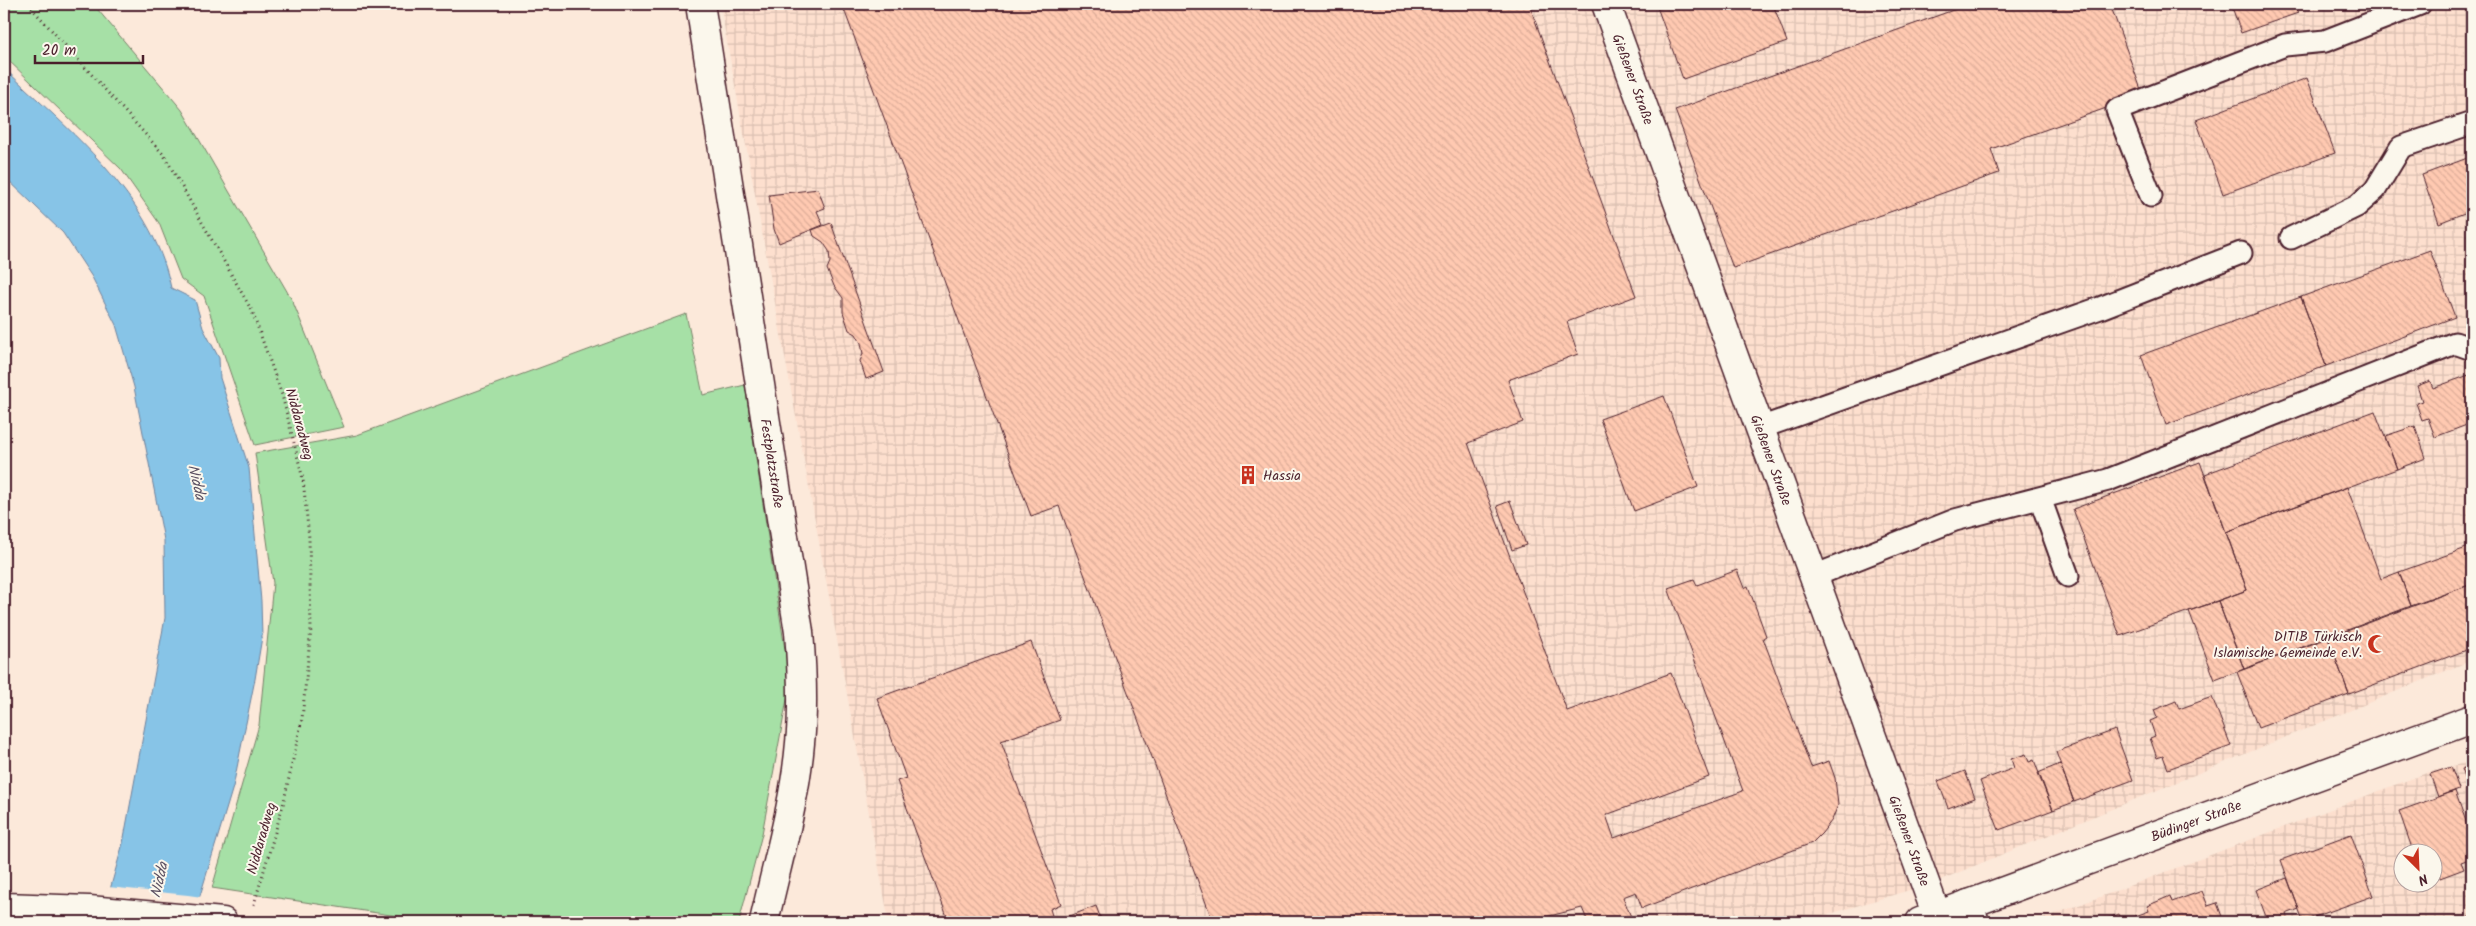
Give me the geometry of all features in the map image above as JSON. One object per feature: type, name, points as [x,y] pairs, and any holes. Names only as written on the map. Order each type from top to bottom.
[{"type":"street","name":"Festplatzstraße","points":[[700,4],[799,632],[802,674],[800,742],[797,770],[764,922]]},
{"type":"street","name":"Gießener Straße","points":[[1606,4],[1814,576],[1928,919]]},
{"type":"street","name":"Büdinger Straße","points":[[1928,919],[1972,913],[2472,719]]},
{"type":"street","points":[[10,907],[89,910],[223,922]]},
{"type":"lane","points":[[2151,196],[2117,110],[2285,46],[2325,41],[2420,4]]},
{"type":"lane","points":[[2291,238],[2357,206],[2375,190],[2401,147],[2472,123]]},
{"type":"lane","points":[[1760,428],[2100,308],[2241,253]]},
{"type":"lane","points":[[1814,576],[1955,520],[2108,480],[2455,343],[2472,349]]},
{"type":"lane","points":[[2040,498],[2068,576]]},
{"type":"path","name":"Niddaradweg","points":[[28,4],[164,155],[252,311],[282,395],[303,479],[309,538],[311,629],[302,720],[283,805],[252,913]]},
{"type":"shaded area","points":[[720,4],[2472,4],[2472,660],[1933,883],[1803,922],[889,922]]},
{"type":"shaded area","points":[[2472,761],[2472,922],[2034,922],[2429,772]]},
{"type":"green space","points":[[4,4],[93,4],[182,110],[292,300],[344,427],[255,445],[204,296],[181,279],[159,223],[121,169],[4,56]]},
{"type":"green space","points":[[686,314],[703,395],[745,385],[790,683],[762,834],[739,922],[437,922],[212,888],[259,725],[273,583],[255,453],[357,435]]},
{"type":"water","name":"Nidda","points":[[4,68],[105,167],[127,194],[146,223],[161,254],[171,288],[195,300],[203,328],[219,358],[220,378],[249,468],[261,601],[262,637],[233,787],[192,922],[101,922],[123,843],[165,618],[164,540],[134,387],[116,325],[92,277],[63,233],[4,176]]},
{"type":"pier","points":[[108,887],[202,897],[194,922],[98,922]]},
{"type":"building","name":"Hassia","points":[[842,4],[1529,4],[1636,296],[1567,322],[1578,354],[1508,380],[1523,422],[1468,443],[1567,711],[1671,673],[1709,777],[1606,815],[1614,838],[1743,791],[1668,588],[1694,579],[1697,585],[1737,570],[1744,588],[1748,586],[1766,636],[1763,638],[1811,767],[1829,761],[1835,778],[1838,805],[1832,820],[1822,833],[1812,843],[1642,908],[1636,892],[1623,897],[1633,922],[1588,922],[1582,908],[1525,922],[1213,922],[1059,506],[1031,516]]},
{"type":"building","points":[[1656,4],[1773,4],[1787,42],[1683,79]]},
{"type":"building","points":[[1970,4],[2110,4],[2143,95],[1991,149],[1999,173],[1733,268],[1675,110]]},
{"type":"building","points":[[2231,4],[2294,4],[2298,13],[2241,33]]},
{"type":"building","points":[[2307,78],[2335,153],[2223,194],[2196,120]]},
{"type":"building","points":[[2470,157],[2472,210],[2439,223],[2422,175]]},
{"type":"building","points":[[818,189],[825,208],[817,211],[823,225],[779,243],[774,229],[769,195]]},
{"type":"building","points":[[831,223],[884,372],[866,379],[860,361],[863,354],[861,343],[856,334],[849,330],[843,312],[843,298],[834,286],[827,269],[830,262],[829,251],[823,242],[814,236],[812,230]]},
{"type":"building","points":[[2430,250],[2455,317],[2326,366],[2301,297]]},
{"type":"building","points":[[2301,297],[2326,366],[2166,425],[2141,355]]},
{"type":"building","points":[[2469,375],[2472,384],[2472,423],[2435,437],[2428,418],[2422,420],[2416,403],[2422,401],[2417,386],[2430,381],[2433,388]]},
{"type":"building","points":[[1664,396],[1698,487],[1634,511],[1600,419]]},
{"type":"building","points":[[2375,411],[2397,469],[2226,532],[2205,474]]},
{"type":"building","points":[[2415,426],[2426,458],[2397,469],[2385,436]]},
{"type":"building","points":[[2200,462],[2247,590],[2120,636],[2073,509]]},
{"type":"building","points":[[2347,487],[2381,579],[2399,572],[2411,606],[2244,669],[2218,601],[2247,590],[2226,532]]},
{"type":"building","points":[[1510,501],[1526,545],[1512,550],[1497,506]]},
{"type":"building","points":[[2472,546],[2472,584],[2411,606],[2399,572]]},
{"type":"building","points":[[2472,584],[2472,648],[2349,694],[2328,638]]},
{"type":"building","points":[[2218,601],[2244,669],[2215,680],[2189,611]]},
{"type":"building","points":[[2328,638],[2349,694],[2258,728],[2237,672]]},
{"type":"building","points":[[1031,642],[1060,720],[1001,741],[1061,904],[1050,909],[1054,922],[949,922],[897,781],[906,778],[877,698]]},
{"type":"building","points":[[2212,697],[2231,746],[2168,769],[2163,756],[2157,758],[2150,738],[2155,736],[2150,721],[2157,718],[2154,710],[2176,701],[2179,709]]},
{"type":"building","points":[[2115,730],[2133,780],[2074,802],[2056,752]]},
{"type":"building","points":[[2026,754],[2029,762],[2034,760],[2053,810],[1999,830],[1980,781],[2014,768],[2011,759]]},
{"type":"building","points":[[2060,764],[2074,802],[2053,810],[2038,773]]},
{"type":"building","points":[[2472,765],[2472,787],[2468,789],[2461,769]]},
{"type":"building","points":[[2451,767],[2459,789],[2438,797],[2430,774]]},
{"type":"building","points":[[1965,771],[1975,798],[1948,808],[1938,781]]},
{"type":"building","points":[[2455,791],[2472,838],[2472,858],[2461,862],[2464,869],[2444,876],[2444,844],[2411,844],[2399,811]]},
{"type":"building","points":[[2351,834],[2373,896],[2303,921],[2281,860]]},
{"type":"building","points":[[2287,878],[2299,909],[2286,914],[2289,922],[2268,922],[2256,890]]},
{"type":"building","points":[[2202,891],[2208,906],[2217,903],[2224,922],[2104,922],[2104,920],[2119,914],[2122,921],[2149,911],[2147,906],[2170,896],[2172,902]]},
{"type":"building","points":[[1096,906],[1102,922],[1054,922]]},
{"type":"building","points":[[2472,916],[2472,922],[2456,922]]},
{"type":"place","name":"Hassia","points":[[1248,475]]},
{"type":"place","name":"DITIB Türkisch Islamische Gemeinde e.V.","points":[[2377,644]]}]
